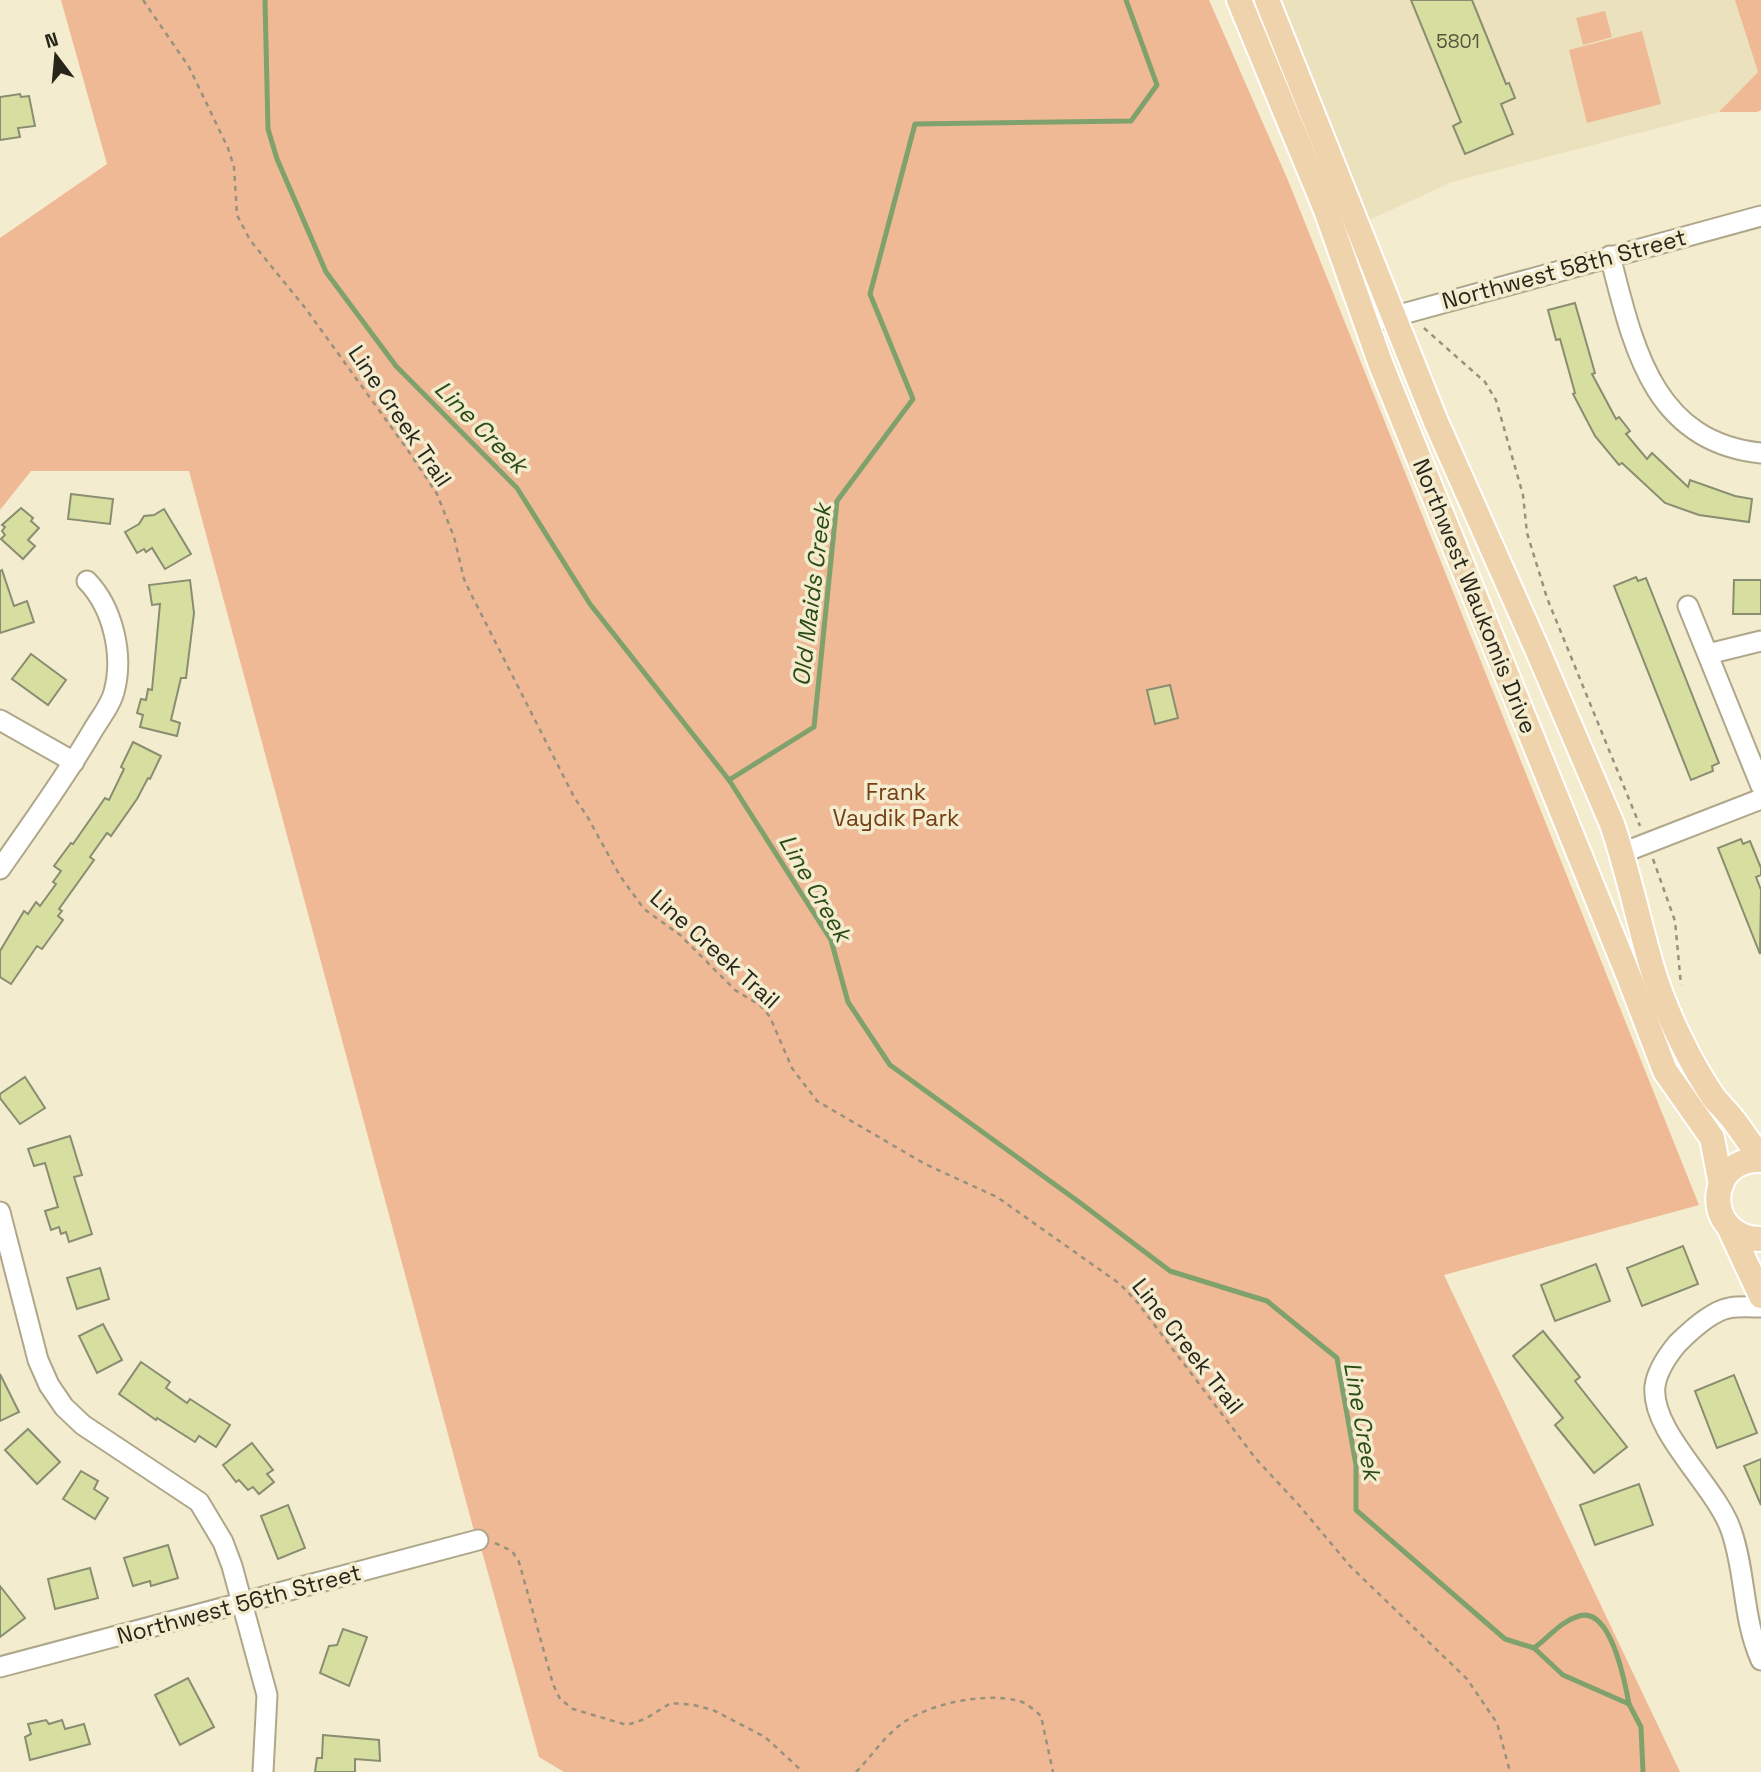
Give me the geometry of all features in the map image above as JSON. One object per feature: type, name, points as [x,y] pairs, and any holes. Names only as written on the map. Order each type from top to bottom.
[{"type":"main road","name":"Northwest Waukomis Drive","points":[[1239,0],[1326,210],[1366,324],[1665,1071],[1712,1138],[1720,1185],[1718,1203],[1723,1220],[1729,1227]]},
{"type":"main road","name":"Northwest Waukomis Drive","points":[[1267,0],[1436,422],[1537,649],[1622,853],[1653,970],[1679,1033],[1698,1072],[1716,1100],[1761,1158]]},
{"type":"main road","points":[[1720,1185],[1738,1164],[1761,1158]]},
{"type":"main road","points":[[1729,1227],[1744,1237],[1761,1239]]},
{"type":"main road","points":[[1729,1227],[1761,1296]]},
{"type":"street","name":"Northwest 58th Street","points":[[1366,324],[1761,216]]},
{"type":"street","points":[[1610,256],[1640,362],[1675,416],[1693,431],[1714,442],[1761,453]]},
{"type":"street","points":[[0,869],[74,762],[114,695],[115,639],[108,612],[99,593],[87,581]]},
{"type":"street","points":[[1688,606],[1761,786]]},
{"type":"street","points":[[1708,654],[1761,641]]},
{"type":"street","points":[[0,720],[74,762]]},
{"type":"street","points":[[1622,853],[1761,799]]},
{"type":"street","points":[[0,1212],[38,1360],[49,1385],[64,1406],[83,1425],[199,1502],[223,1542],[267,1695],[263,1772]]},
{"type":"street","points":[[1761,1307],[1727,1308],[1691,1329],[1666,1357],[1655,1386],[1658,1411],[1670,1435],[1708,1488],[1731,1530],[1748,1622],[1761,1660]]},
{"type":"street","name":"Northwest 56th Street","points":[[0,1667],[478,1541]]},
{"type":"path","name":"Line Creek Trail","points":[[143,0],[189,68],[228,148],[234,167],[237,215],[250,240],[306,309],[437,494],[454,537],[464,579],[471,594],[574,797],[620,876],[644,909],[680,935],[735,990],[761,1006],[770,1017],[792,1068],[817,1101],[925,1164],[997,1197],[1120,1284],[1137,1302],[1256,1459],[1350,1566],[1467,1679],[1497,1723],[1510,1772]]},
{"type":"path","points":[[1485,382],[1496,400],[1511,451],[1523,495],[1527,533],[1547,598],[1641,829]]},
{"type":"path","points":[[1652,856],[1675,921],[1682,987]]},
{"type":"path","points":[[478,1541],[500,1544],[512,1551],[519,1562],[553,1684],[560,1699],[573,1709],[627,1725],[645,1719],[671,1703],[704,1707],[765,1737],[803,1772]]},
{"type":"path","points":[[856,1772],[893,1730],[932,1707],[964,1699],[1021,1701],[1041,1716],[1053,1772]]},
{"type":"shaded area","points":[[1278,0],[1736,0],[1758,72],[1719,112],[1452,182],[1365,222]]},
{"type":"green space","name":"Frank Vaydik Park","points":[[61,0],[1209,0],[1287,178],[1699,1205],[1444,1275],[1680,1772],[564,1772],[539,1757],[474,1531],[189,471],[31,471],[0,510],[0,238],[107,164]]},
{"type":"green space","points":[[1735,0],[1761,0],[1761,110],[1757,112],[1719,112],[1758,72]]},
{"type":"green space","points":[[1605,11],[1612,37],[1583,45],[1576,18]]},
{"type":"green space","points":[[1642,31],[1661,104],[1587,123],[1569,50]]},
{"type":"building","points":[[1411,0],[1472,0],[1506,84],[1509,83],[1515,98],[1501,104],[1513,134],[1465,154],[1453,126],[1461,122]]},
{"type":"building","points":[[20,94],[21,97],[29,96],[35,126],[18,128],[20,137],[0,140],[0,97]]},
{"type":"building","points":[[1575,303],[1595,373],[1592,374],[1616,419],[1619,417],[1630,431],[1626,434],[1647,459],[1652,453],[1688,487],[1690,480],[1735,496],[1752,499],[1749,522],[1699,515],[1665,503],[1622,463],[1619,465],[1595,436],[1573,394],[1575,393],[1560,339],[1556,340],[1548,310]]},
{"type":"building","points":[[71,494],[113,499],[110,524],[68,519]]},
{"type":"building","points":[[21,508],[33,518],[31,521],[39,528],[28,540],[35,546],[23,559],[1,539],[5,535],[2,531],[5,527],[2,525]]},
{"type":"building","points":[[164,509],[191,554],[165,569],[152,548],[137,553],[125,532],[139,524],[144,516],[154,515]]},
{"type":"building","points":[[2,570],[14,606],[27,601],[34,622],[0,633],[0,571]]},
{"type":"building","points":[[1636,577],[1638,581],[1646,578],[1719,763],[1712,766],[1713,771],[1691,780],[1614,586]]},
{"type":"building","points":[[190,580],[194,613],[186,678],[181,678],[171,720],[180,723],[177,736],[140,727],[143,715],[137,713],[141,699],[146,700],[148,689],[152,690],[160,604],[152,605],[149,585]]},
{"type":"building","points":[[1734,580],[1761,580],[1761,614],[1733,614]]},
{"type":"building","points":[[31,654],[66,680],[48,705],[12,679]]},
{"type":"building","points":[[1170,685],[1178,718],[1155,724],[1147,690]]},
{"type":"building","points":[[133,742],[161,756],[150,779],[148,778],[111,836],[107,833],[90,857],[94,860],[59,909],[62,911],[58,916],[63,920],[42,949],[37,946],[11,984],[0,977],[0,951],[24,911],[28,914],[36,902],[40,906],[56,884],[53,882],[61,871],[54,866],[105,798],[109,800]]},
{"type":"building","points":[[1741,839],[1743,844],[1750,841],[1761,868],[1761,875],[1756,877],[1761,890],[1760,954],[1718,848]]},
{"type":"building","points":[[25,1077],[45,1108],[20,1124],[0,1098],[0,1094]]},
{"type":"building","points":[[70,1136],[82,1175],[74,1177],[92,1234],[69,1242],[66,1232],[61,1234],[59,1227],[51,1230],[45,1211],[58,1207],[45,1163],[34,1166],[28,1149]]},
{"type":"building","points":[[1683,1246],[1698,1284],[1642,1306],[1627,1268]]},
{"type":"building","points":[[1596,1264],[1610,1301],[1555,1321],[1541,1285]]},
{"type":"building","points":[[100,1268],[109,1299],[77,1309],[67,1278]]},
{"type":"building","points":[[103,1324],[122,1360],[97,1373],[79,1336]]},
{"type":"building","points":[[1543,1331],[1580,1377],[1575,1381],[1627,1447],[1594,1473],[1555,1425],[1563,1418],[1513,1356]]},
{"type":"building","points":[[141,1362],[170,1382],[166,1388],[187,1403],[190,1399],[230,1425],[216,1447],[199,1436],[195,1442],[157,1418],[156,1420],[119,1394]]},
{"type":"building","points":[[0,1374],[19,1412],[0,1421]]},
{"type":"building","points":[[1734,1375],[1757,1433],[1717,1448],[1695,1391]]},
{"type":"building","points":[[28,1429],[60,1462],[37,1484],[5,1450]]},
{"type":"building","points":[[252,1443],[273,1470],[267,1474],[274,1482],[259,1494],[253,1487],[248,1490],[239,1480],[236,1482],[223,1465]]},
{"type":"building","points":[[1761,1459],[1761,1505],[1744,1466]]},
{"type":"building","points":[[81,1471],[98,1481],[94,1489],[108,1498],[95,1519],[63,1499]]},
{"type":"building","points":[[1639,1484],[1653,1525],[1595,1545],[1580,1505]]},
{"type":"building","points":[[288,1505],[305,1548],[278,1559],[261,1516]]},
{"type":"building","points":[[168,1545],[178,1578],[151,1586],[150,1581],[133,1586],[124,1558]]},
{"type":"building","points":[[90,1568],[98,1598],[55,1609],[48,1579]]},
{"type":"building","points":[[0,1586],[25,1618],[0,1637]]},
{"type":"building","points":[[343,1629],[367,1637],[349,1686],[320,1673],[329,1646],[337,1645]]},
{"type":"building","points":[[188,1678],[214,1727],[180,1745],[155,1695]]},
{"type":"building","points":[[46,1720],[49,1724],[62,1720],[65,1729],[84,1724],[90,1744],[30,1760],[25,1737],[31,1734],[28,1724]]},
{"type":"building","points":[[323,1735],[379,1740],[380,1761],[355,1759],[355,1772],[315,1772],[317,1758],[322,1758]]},
{"type":"waterway","name":"Line Creek","points":[[265,0],[268,129],[277,159],[326,272],[396,366],[517,488],[590,604],[729,780],[831,940],[848,1002],[890,1065],[1170,1271],[1267,1301],[1337,1358],[1356,1465],[1356,1510],[1505,1639],[1534,1648],[1563,1675],[1629,1704],[1641,1727],[1643,1772]]},
{"type":"waterway","name":"Old Maids Creek","points":[[729,780],[814,727],[837,501],[913,399],[870,294],[915,124],[1131,121],[1157,85],[1126,0]]},
{"type":"waterway","name":"Line Creek","points":[[1534,1648],[1566,1622],[1579,1616],[1590,1616],[1600,1623],[1615,1648],[1629,1704]]}]
